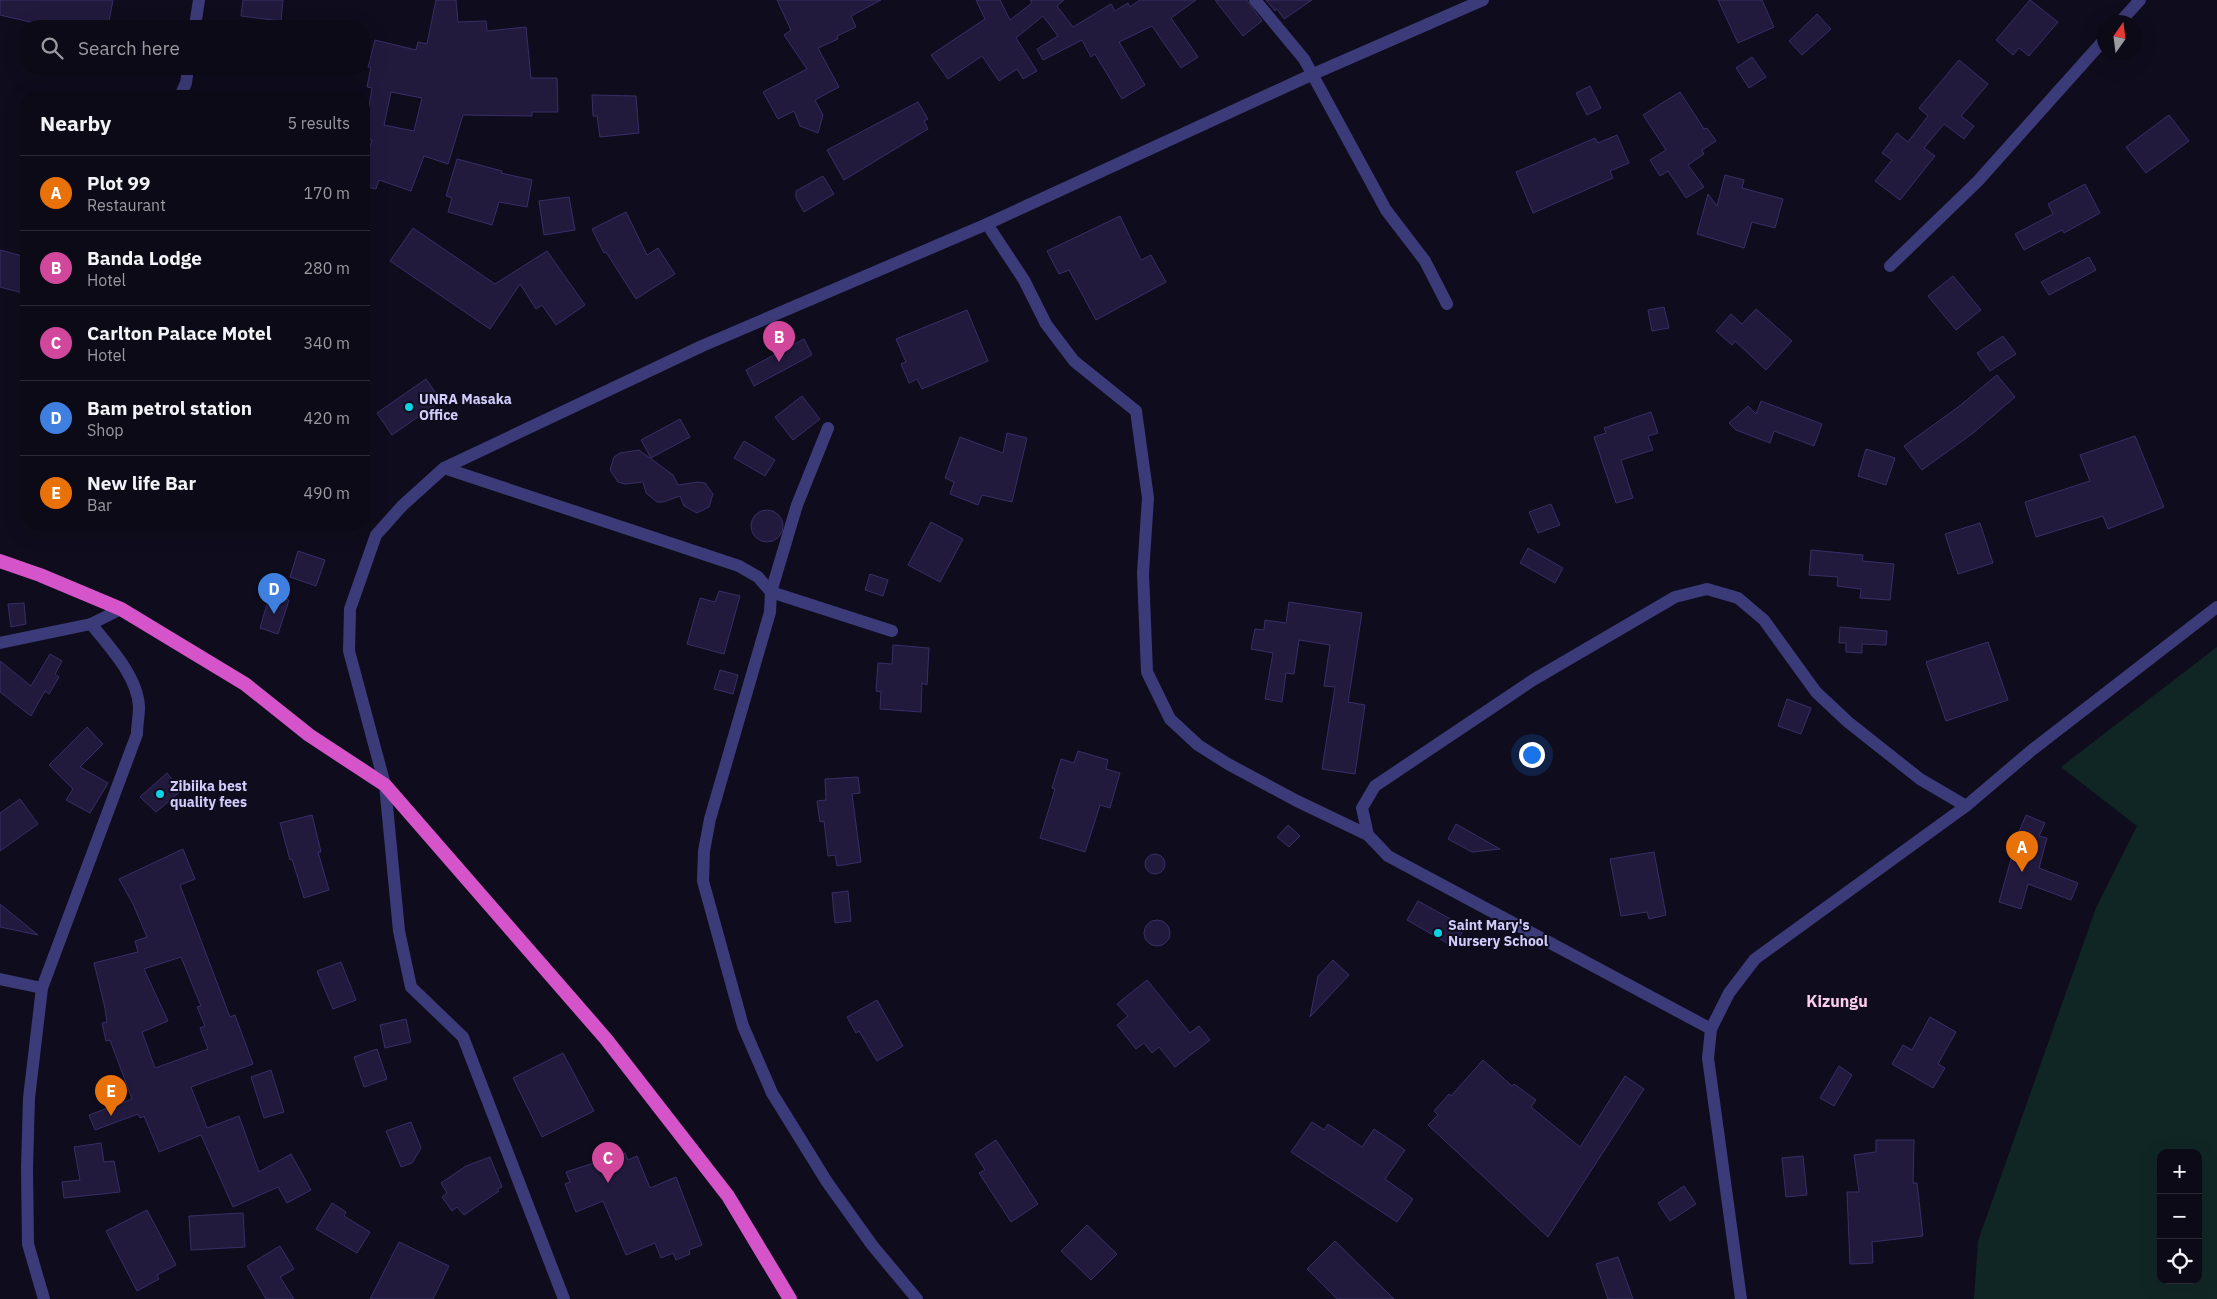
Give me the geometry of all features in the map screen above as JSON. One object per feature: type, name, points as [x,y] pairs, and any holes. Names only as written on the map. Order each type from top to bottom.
[{"type":"highway","points":[[0,561],[40,574],[121,609],[245,684],[309,735],[385,785],[606,1039],[728,1196],[790,1299]]},
{"type":"street","points":[[196,20],[199,0]]},
{"type":"street","points":[[1255,0],[1304,59],[1386,210],[1426,262],[1447,304]]},
{"type":"street","points":[[564,1299],[463,1038],[411,987],[399,931],[385,785],[349,651],[350,609],[376,535],[402,506],[444,468],[702,346],[987,224],[1311,75],[1483,0]]},
{"type":"street","points":[[2126,15],[2140,0]]},
{"type":"street","points":[[1890,266],[1978,181],[2097,48]]},
{"type":"street","points":[[183,90],[187,75]]},
{"type":"street","points":[[987,224],[1024,280],[1046,324],[1074,361],[1136,411],[1148,498],[1143,573],[1147,672],[1170,719],[1198,745],[1228,764],[1296,801],[1368,834],[1388,856],[1710,1029]]},
{"type":"street","points":[[828,428],[797,505],[771,592],[770,612],[710,819],[704,851],[703,881],[743,1026],[772,1093],[827,1182],[872,1245],[917,1299]]},
{"type":"street","points":[[444,468],[739,566],[758,577],[771,592],[892,630]]},
{"type":"street","points":[[1368,834],[1362,808],[1375,786],[1533,680],[1676,597],[1707,589],[1738,598],[1764,620],[1816,692],[1848,722],[1920,779],[1966,806]]},
{"type":"street","points":[[1741,1299],[1708,1058],[1710,1029],[1729,993],[1754,959],[1966,806],[2032,750],[2217,607]]},
{"type":"street","points":[[0,643],[91,624],[121,609]]},
{"type":"street","points":[[44,1299],[28,1244],[27,1168],[30,1098],[42,988],[137,734],[139,706],[130,678],[115,653],[91,624]]},
{"type":"street","points":[[0,979],[42,988]]},
{"type":"green space","points":[[2217,647],[2217,1299],[1974,1299],[1978,1241],[2096,908],[2137,826],[2061,767]]},
{"type":"building","points":[[0,0],[113,0],[109,20],[21,20],[0,15]]},
{"type":"building","points":[[243,0],[283,0],[281,20],[241,16]]},
{"type":"building","points":[[436,0],[456,0],[458,22],[486,21],[487,31],[526,27],[531,78],[557,78],[558,112],[532,112],[532,116],[463,115],[448,164],[424,156],[411,191],[379,180],[376,189],[370,188],[370,146],[372,140],[370,140],[370,101],[372,88],[367,87],[371,67],[370,59],[375,40],[416,50],[418,42],[427,44]],"holes":[[[391,92],[422,98],[414,131],[384,125]]]},
{"type":"building","points":[[777,0],[881,0],[851,16],[856,27],[837,36],[838,39],[818,48],[839,87],[815,100],[823,115],[818,133],[800,126],[794,111],[778,119],[763,92],[807,69],[784,35],[791,30]]},
{"type":"building","points":[[976,0],[1000,0],[1010,20],[1032,3],[1030,0],[1064,0],[1057,6],[1073,27],[1111,4],[1115,11],[1128,3],[1130,7],[1140,0],[1196,0],[1171,18],[1198,57],[1181,68],[1152,26],[1119,42],[1145,85],[1122,99],[1095,54],[1091,57],[1082,40],[1043,60],[1037,49],[1058,36],[1043,16],[1016,38],[1037,71],[1023,79],[1017,69],[999,81],[982,56],[948,79],[931,55],[985,19]]},
{"type":"building","points":[[1215,0],[1247,0],[1262,21],[1243,36]]},
{"type":"building","points":[[1266,0],[1312,0],[1284,19],[1277,9],[1275,11]]},
{"type":"building","points":[[1718,0],[1762,0],[1774,27],[1738,43]]},
{"type":"building","points":[[2030,0],[2058,22],[2029,56],[2019,48],[2013,55],[1996,40]]},
{"type":"building","points":[[1817,14],[1831,29],[1802,55],[1789,41]]},
{"type":"building","points":[[1752,57],[1766,77],[1749,88],[1736,68]]},
{"type":"building","points":[[1959,60],[1988,84],[1961,116],[1974,126],[1964,139],[1944,124],[1924,148],[1935,156],[1900,200],[1875,181],[1892,160],[1882,153],[1897,133],[1908,142],[1928,116],[1919,108]]},
{"type":"building","points":[[1590,86],[1601,108],[1587,115],[1576,93]]},
{"type":"building","points":[[1680,92],[1704,129],[1707,128],[1716,141],[1702,150],[1704,154],[1688,165],[1704,187],[1686,198],[1668,171],[1660,176],[1650,160],[1666,150],[1643,115]]},
{"type":"building","points":[[592,95],[636,96],[639,133],[600,137],[597,116],[593,116]]},
{"type":"building","points":[[918,102],[928,119],[924,121],[928,129],[844,180],[827,150]]},
{"type":"building","points":[[2169,115],[2189,141],[2146,173],[2126,147]]},
{"type":"building","points":[[1617,135],[1629,163],[1610,171],[1613,178],[1533,213],[1516,172],[1595,138],[1598,143]]},
{"type":"building","points":[[457,159],[502,171],[501,173],[532,180],[527,207],[499,202],[492,225],[448,212],[452,198],[446,196]]},
{"type":"building","points":[[1725,175],[1744,180],[1742,188],[1783,199],[1775,228],[1752,222],[1744,248],[1697,234],[1708,194],[1717,206]]},
{"type":"building","points":[[823,176],[834,194],[804,212],[796,198],[796,191]]},
{"type":"building","points":[[2085,184],[2100,213],[2064,233],[2062,230],[2024,250],[2015,234],[2053,214],[2048,204]]},
{"type":"building","points":[[569,197],[575,230],[544,235],[539,201]]},
{"type":"building","points":[[626,212],[647,255],[658,248],[675,274],[636,299],[606,252],[604,253],[592,229]]},
{"type":"building","points":[[1120,216],[1141,260],[1151,255],[1166,282],[1096,320],[1069,270],[1059,274],[1047,251]]},
{"type":"building","points":[[413,228],[495,284],[547,251],[585,305],[556,325],[542,305],[536,309],[520,284],[490,329],[390,261]]},
{"type":"building","points":[[0,250],[20,255],[20,292],[0,287]]},
{"type":"building","points":[[2089,257],[2096,270],[2049,295],[2041,282]]},
{"type":"building","points":[[1953,276],[1981,310],[1956,330],[1928,296]]},
{"type":"building","points":[[1664,307],[1669,328],[1652,331],[1648,310]]},
{"type":"building","points":[[1756,309],[1792,341],[1766,370],[1735,341],[1732,345],[1716,331],[1731,314],[1742,324]]},
{"type":"building","points":[[967,310],[988,361],[922,389],[917,379],[909,383],[901,364],[906,362],[896,339]]},
{"type":"building","points":[[2003,336],[2016,354],[1990,371],[1977,353]]},
{"type":"building","points":[[804,339],[812,355],[754,386],[746,370]]},
{"type":"building","points":[[1997,375],[2015,397],[1973,433],[1922,470],[1904,446],[1957,408]]},
{"type":"building","name":"UNRA Masaka Office","points":[[426,379],[441,401],[392,435],[377,413]]},
{"type":"building","points":[[802,396],[820,419],[793,440],[775,417]]},
{"type":"building","points":[[1761,401],[1822,424],[1814,446],[1774,431],[1770,443],[1736,430],[1729,423],[1748,406],[1756,414]]},
{"type":"building","points":[[1651,412],[1658,433],[1648,436],[1653,450],[1621,460],[1633,498],[1616,503],[1594,437],[1606,433],[1604,428]]},
{"type":"building","points":[[680,419],[690,437],[651,458],[641,440]]},
{"type":"building","points":[[1007,433],[1027,438],[1012,502],[982,495],[978,505],[950,494],[954,482],[945,478],[960,437],[1003,453]]},
{"type":"building","points":[[2135,436],[2164,507],[2108,529],[2103,516],[2036,537],[2025,502],[2090,481],[2080,455]]},
{"type":"building","points":[[744,441],[775,460],[765,476],[734,458]]},
{"type":"building","points":[[1866,449],[1895,458],[1886,485],[1858,476]]},
{"type":"building","points":[[639,450],[673,475],[678,485],[698,482],[705,483],[713,494],[709,507],[697,513],[684,506],[680,496],[663,502],[657,502],[646,493],[643,482],[625,484],[618,482],[610,470],[614,457],[620,453]]},
{"type":"building","points":[[1551,504],[1560,525],[1538,533],[1529,512]]},
{"type":"building","points":[[767,510],[773,511],[778,515],[782,520],[782,532],[778,537],[773,541],[767,542],[761,541],[756,537],[752,532],[751,526],[752,520],[756,515],[761,511]]},
{"type":"building","points":[[931,522],[963,539],[940,582],[908,565]]},
{"type":"building","points":[[1980,523],[1993,563],[1958,574],[1945,534]]},
{"type":"building","points":[[1528,548],[1563,568],[1555,583],[1520,563]]},
{"type":"building","points":[[1811,550],[1863,555],[1862,561],[1894,564],[1890,600],[1860,598],[1861,589],[1837,586],[1838,577],[1809,575]]},
{"type":"building","points":[[298,551],[325,560],[316,586],[290,577]]},
{"type":"building","points":[[870,574],[888,580],[883,596],[865,590]]},
{"type":"building","points":[[719,591],[740,596],[724,654],[687,644],[700,598],[715,602]]},
{"type":"building","points":[[270,594],[289,600],[278,634],[260,628]]},
{"type":"building","points":[[1289,602],[1362,613],[1348,702],[1365,705],[1355,774],[1322,769],[1335,687],[1324,686],[1330,645],[1299,640],[1294,674],[1286,673],[1282,702],[1265,699],[1273,653],[1251,649],[1255,629],[1264,630],[1265,620],[1286,623]]},
{"type":"building","points":[[24,603],[26,624],[11,627],[8,604]]},
{"type":"building","points":[[1840,627],[1887,631],[1886,645],[1862,644],[1862,653],[1846,652],[1846,643],[1839,643]]},
{"type":"building","points":[[1988,642],[2008,700],[1946,721],[1926,662]]},
{"type":"building","points":[[893,645],[929,648],[927,685],[922,683],[921,712],[880,709],[881,692],[876,691],[878,663],[892,664]]},
{"type":"building","points":[[50,654],[62,661],[55,674],[59,677],[49,694],[45,691],[31,716],[0,692],[0,661],[31,686]]},
{"type":"building","points":[[720,670],[738,675],[733,694],[714,689]]},
{"type":"building","points":[[1787,699],[1811,708],[1801,734],[1778,726]]},
{"type":"building","points":[[87,727],[103,744],[80,767],[108,783],[90,813],[66,800],[73,789],[49,765]]},
{"type":"building","points":[[1078,751],[1108,760],[1106,769],[1120,773],[1110,808],[1100,805],[1085,852],[1040,838],[1055,789],[1052,788],[1061,759],[1074,763]]},
{"type":"building","name":"Zibiika best quality fees","points":[[167,773],[181,791],[156,812],[140,797]]},
{"type":"building","points":[[858,777],[860,793],[852,794],[861,862],[837,866],[835,855],[828,856],[824,821],[820,822],[817,801],[826,800],[825,779]]},
{"type":"building","points":[[20,799],[38,824],[0,851],[0,813]]},
{"type":"building","points":[[312,815],[321,852],[318,852],[329,890],[304,898],[292,859],[290,860],[280,823]]},
{"type":"building","points":[[2026,815],[2045,823],[2039,836],[2047,838],[2039,868],[2078,883],[2071,900],[2028,884],[2021,909],[1999,902],[2018,834]]},
{"type":"building","points":[[1456,824],[1500,849],[1472,852],[1448,839]]},
{"type":"building","points":[[1288,825],[1300,836],[1289,847],[1277,837]]},
{"type":"building","points":[[183,849],[195,879],[180,885],[230,1017],[235,1015],[253,1064],[191,1087],[207,1128],[239,1116],[259,1172],[291,1154],[311,1190],[287,1203],[278,1187],[233,1207],[201,1135],[159,1152],[144,1116],[140,1118],[138,1114],[95,1130],[89,1115],[132,1099],[110,1040],[106,1041],[102,1023],[107,1022],[105,1008],[94,963],[138,952],[135,941],[147,937],[133,904],[119,879]],"holes":[[[181,957],[201,1006],[197,1007],[205,1026],[200,1028],[208,1049],[155,1068],[142,1032],[168,1021],[144,969]]]},
{"type":"building","points":[[1654,852],[1666,915],[1649,919],[1647,912],[1621,916],[1610,859]]},
{"type":"building","points":[[1155,854],[1162,857],[1165,864],[1162,871],[1155,874],[1148,871],[1145,864],[1148,857]]},
{"type":"building","points":[[848,891],[851,921],[835,923],[832,893]]},
{"type":"building","points":[[1418,901],[1465,927],[1454,947],[1407,920]]},
{"type":"building","points":[[0,904],[38,935],[0,927]]},
{"type":"building","points":[[1157,920],[1166,924],[1170,933],[1166,942],[1157,946],[1148,942],[1144,933],[1148,924]]},
{"type":"building","points":[[1333,960],[1349,975],[1310,1017],[1318,976]]},
{"type":"building","points":[[341,962],[356,1000],[333,1009],[317,971]]},
{"type":"building","points":[[1147,980],[1190,1033],[1199,1026],[1210,1040],[1175,1067],[1159,1047],[1152,1053],[1144,1043],[1136,1049],[1117,1025],[1128,1016],[1117,1004]]},
{"type":"building","points":[[877,1000],[903,1046],[877,1061],[859,1031],[856,1033],[847,1017]]},
{"type":"building","points":[[1930,1017],[1956,1032],[1938,1064],[1945,1068],[1933,1088],[1892,1064],[1903,1045],[1912,1050]]},
{"type":"building","points":[[406,1019],[411,1042],[385,1048],[380,1025]]},
{"type":"building","points":[[377,1049],[387,1079],[364,1087],[354,1057]]},
{"type":"building","points":[[563,1053],[594,1111],[542,1137],[513,1078]]},
{"type":"building","points":[[1483,1060],[1512,1086],[1514,1084],[1536,1100],[1531,1107],[1580,1147],[1625,1076],[1644,1089],[1548,1237],[1428,1125],[1438,1115],[1434,1111],[1449,1094],[1451,1096]]},
{"type":"building","points":[[1839,1066],[1852,1075],[1834,1106],[1820,1098]]},
{"type":"building","points":[[271,1070],[284,1112],[264,1118],[251,1077]]},
{"type":"building","points":[[411,1122],[421,1148],[412,1163],[401,1167],[386,1131]]},
{"type":"building","points":[[1312,1122],[1324,1130],[1328,1124],[1362,1147],[1374,1129],[1405,1150],[1385,1179],[1413,1199],[1397,1222],[1291,1152]]},
{"type":"building","points":[[996,1140],[1038,1204],[1011,1222],[979,1173],[985,1170],[975,1154]]},
{"type":"building","points":[[1876,1140],[1914,1140],[1913,1183],[1917,1183],[1923,1236],[1872,1242],[1873,1263],[1850,1264],[1847,1192],[1859,1192],[1854,1155],[1876,1152]]},
{"type":"building","points":[[101,1143],[104,1162],[114,1161],[120,1192],[64,1198],[62,1182],[80,1180],[74,1147]]},
{"type":"building","points":[[625,1153],[628,1160],[637,1156],[650,1188],[676,1177],[702,1245],[689,1250],[690,1254],[676,1260],[673,1253],[661,1258],[655,1243],[626,1255],[603,1201],[576,1212],[565,1184],[570,1182],[566,1172]]},
{"type":"building","points":[[1803,1156],[1807,1195],[1786,1197],[1782,1158]]},
{"type":"building","points":[[490,1157],[502,1187],[464,1215],[457,1207],[452,1211],[442,1197],[447,1193],[441,1183],[466,1166]]},
{"type":"building","points":[[1684,1186],[1696,1204],[1670,1221],[1658,1203]]},
{"type":"building","points":[[332,1203],[346,1212],[344,1216],[370,1232],[357,1253],[316,1229]]},
{"type":"building","points":[[147,1210],[176,1265],[157,1275],[159,1279],[137,1291],[106,1231]]},
{"type":"building","points":[[243,1213],[245,1247],[191,1250],[189,1216]]},
{"type":"building","points":[[1087,1225],[1117,1254],[1091,1280],[1061,1251]]},
{"type":"building","points":[[1335,1241],[1394,1299],[1337,1299],[1307,1269]]},
{"type":"building","points":[[399,1242],[449,1266],[433,1299],[370,1299]]},
{"type":"building","points":[[280,1246],[294,1269],[280,1277],[294,1299],[266,1299],[247,1266]]},
{"type":"building","points":[[1618,1257],[1633,1299],[1608,1299],[1596,1264]]},
{"type":"place","name":"Banda Lodge","points":[[779,362]]},
{"type":"place","name":"UNRA Masaka Office","points":[[409,407]]},
{"type":"place","name":"Bam petrol station","points":[[274,614]]},
{"type":"place","name":"Zibiika best quality fees","points":[[160,794]]},
{"type":"place","name":"Plot 99","points":[[2022,872]]},
{"type":"place","name":"Saint Mary's Nursery School","points":[[1438,933]]},
{"type":"place","name":"New life Bar","points":[[111,1116]]},
{"type":"place","name":"Carlton Palace Motel","points":[[608,1183]]},
{"type":"district","name":"Kizungu","points":[[1837,1001]]}]
